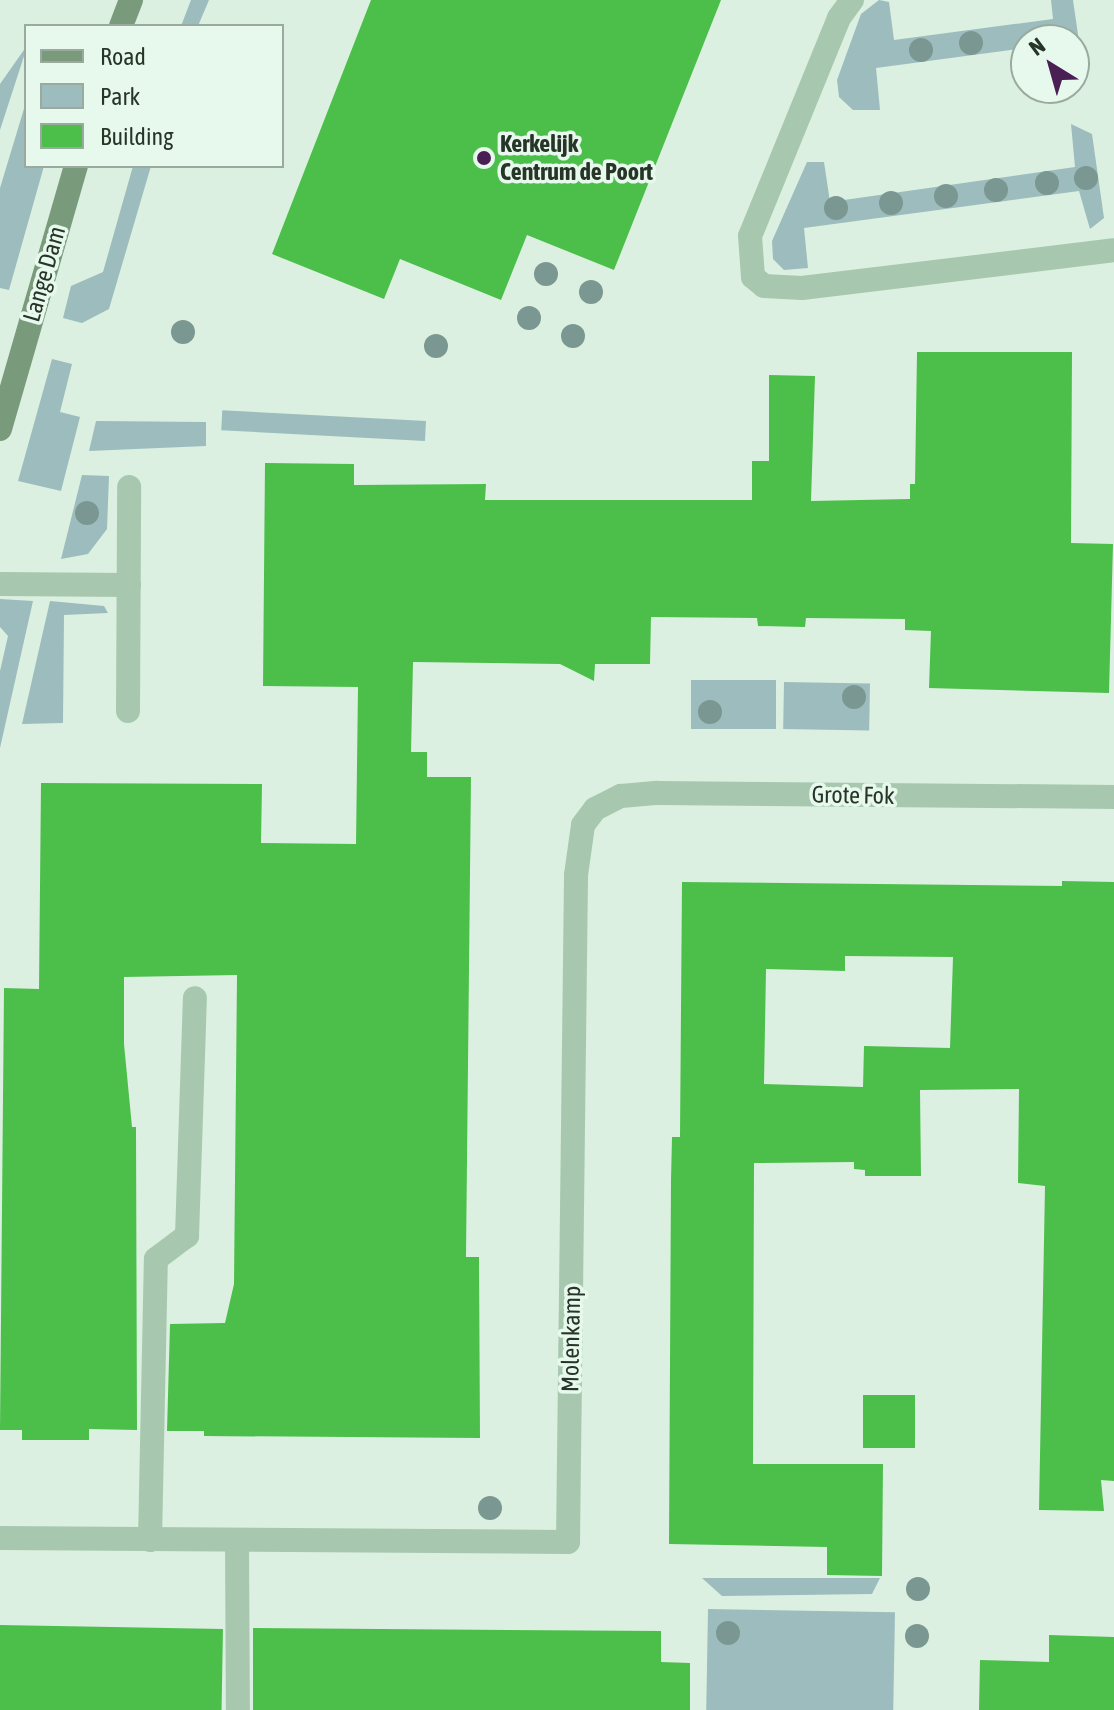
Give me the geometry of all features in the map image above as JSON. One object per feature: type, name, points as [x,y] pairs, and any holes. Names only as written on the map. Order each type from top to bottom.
[{"type":"street","points":[[122,24],[131,0]]},
{"type":"street","points":[[852,0],[839,18],[755,224],[748,256],[753,277],[764,286],[802,288],[1114,250]]},
{"type":"street","name":"Lange Dam","points":[[2,414],[75,168]]},
{"type":"street","points":[[128,711],[129,487]]},
{"type":"street","points":[[0,584],[129,585]]},
{"type":"street","name":"Grote Fok","points":[[595,809],[621,796],[658,793],[1114,797]]},
{"type":"street","name":"Molenkamp","points":[[0,1538],[568,1542],[576,875],[583,825],[595,809]]},
{"type":"street","points":[[150,1540],[156,1259],[187,1236],[195,998]]},
{"type":"street","points":[[237,1540],[238,1710]]},
{"type":"green space","points":[[191,0],[209,0],[199,24],[182,24]]},
{"type":"green space","points":[[879,0],[889,2],[894,40],[1010,25],[1010,50],[876,68],[880,110],[853,110],[839,97],[837,80],[861,14]]},
{"type":"green space","points":[[1051,0],[1073,0],[1076,24],[1015,24],[1053,19]]},
{"type":"green space","points":[[24,50],[0,130],[0,84]]},
{"type":"green space","points":[[24,109],[24,168],[43,168],[9,290],[0,288],[0,188]]},
{"type":"green space","points":[[1071,124],[1092,134],[1104,218],[1090,229],[1079,191],[804,228],[808,268],[784,270],[773,259],[772,241],[807,162],[824,162],[830,202],[1075,167]]},
{"type":"green space","points":[[132,168],[150,168],[109,309],[82,323],[63,318],[71,286],[103,272]]},
{"type":"green space","points":[[52,359],[72,364],[60,412],[80,417],[61,491],[18,481]]},
{"type":"green space","points":[[222,410],[426,421],[425,441],[221,430]]},
{"type":"green space","points":[[96,421],[206,422],[206,446],[89,451]]},
{"type":"green space","points":[[82,475],[109,476],[107,529],[88,554],[61,559]]},
{"type":"green space","points":[[0,599],[33,601],[0,748],[0,671],[8,636],[0,627]]},
{"type":"green space","points":[[50,601],[104,606],[108,613],[64,615],[63,723],[22,724]]},
{"type":"green space","points":[[691,680],[776,680],[776,729],[691,729]]},
{"type":"green space","points":[[784,682],[870,684],[869,730],[783,729]]},
{"type":"green space","points":[[702,1578],[880,1578],[872,1594],[722,1596]]},
{"type":"green space","points":[[708,1609],[895,1612],[893,1710],[706,1710]]},
{"type":"building","name":"Kerkelijk Centrum de Poort","points":[[371,0],[721,0],[614,270],[527,235],[501,300],[400,259],[384,299],[272,254]]},
{"type":"building","points":[[917,352],[1072,352],[1071,543],[1113,544],[1109,693],[929,688],[931,631],[905,630],[905,619],[806,618],[805,627],[758,626],[757,618],[651,617],[650,664],[595,664],[594,681],[560,664],[413,662],[411,752],[427,752],[427,777],[471,777],[466,1257],[479,1257],[480,1438],[204,1436],[204,1431],[167,1431],[170,1324],[225,1323],[234,1284],[237,975],[124,977],[124,1044],[132,1127],[136,1127],[137,1430],[89,1429],[89,1440],[22,1440],[22,1430],[0,1430],[4,988],[39,989],[41,783],[262,784],[261,843],[356,844],[358,687],[263,686],[265,463],[354,464],[354,485],[486,484],[485,500],[752,500],[752,461],[769,461],[769,375],[815,376],[811,501],[910,499],[910,484],[915,484]]},
{"type":"building","points":[[1062,881],[1114,882],[1114,1481],[1101,1480],[1104,1511],[1039,1510],[1045,1186],[1018,1183],[1019,1089],[920,1090],[921,1176],[865,1176],[865,1170],[854,1169],[854,1162],[754,1163],[753,1464],[883,1464],[882,1576],[827,1575],[827,1547],[669,1544],[671,1180],[672,1137],[680,1137],[682,882],[1062,886]],"holes":[[[845,956],[953,957],[950,1048],[864,1046],[863,1087],[764,1084],[766,969],[845,971]]]},
{"type":"building","points":[[863,1395],[915,1395],[915,1448],[863,1448]]},
{"type":"building","points":[[0,1625],[223,1629],[222,1710],[0,1710]]},
{"type":"building","points":[[253,1628],[661,1631],[661,1662],[690,1663],[690,1710],[253,1710]]},
{"type":"building","points":[[1049,1635],[1114,1637],[1114,1710],[979,1710],[980,1660],[1049,1662]]},
{"type":"place","name":"Kerkelijk Centrum de Poort","points":[[484,158]]}]
